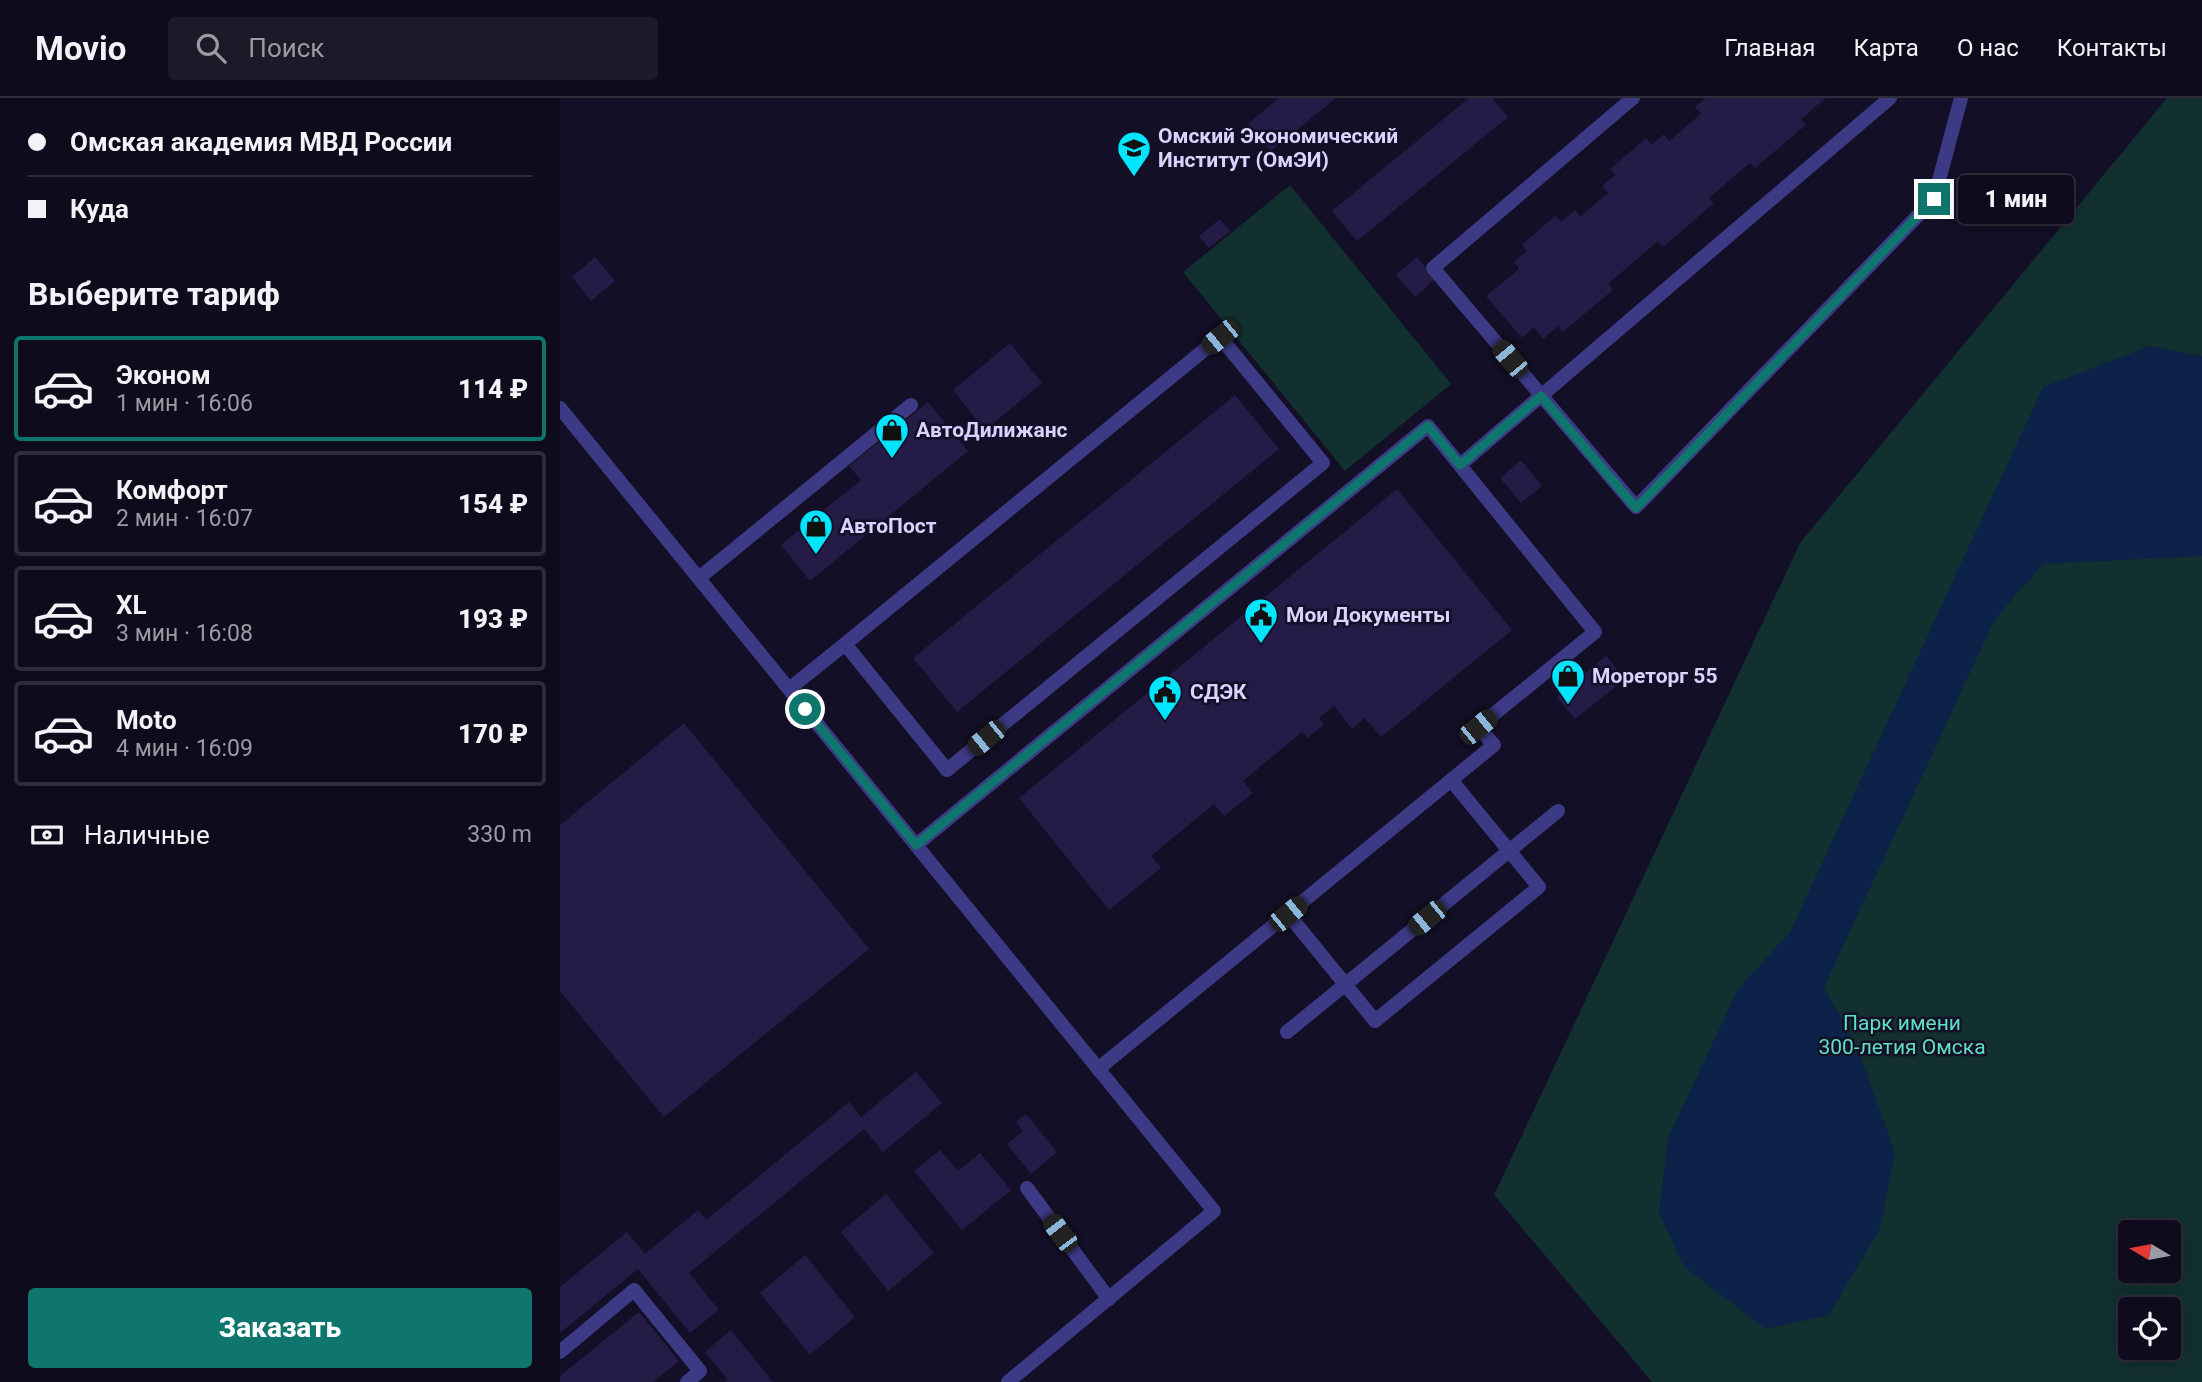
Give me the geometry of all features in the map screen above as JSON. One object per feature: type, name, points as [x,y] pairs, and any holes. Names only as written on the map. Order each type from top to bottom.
[{"type":"lane","points":[[1633,98],[1433,268],[1636,508],[1934,199],[1961,98]]},
{"type":"lane","points":[[1460,465],[1890,98]]},
{"type":"lane","points":[[789,690],[845,644],[1220,337],[1323,463],[947,769],[845,644]]},
{"type":"lane","points":[[699,578],[911,405]]},
{"type":"lane","points":[[560,408],[1214,1211],[1007,1382]]},
{"type":"lane","points":[[916,845],[1428,426],[1460,465],[1595,632],[1478,727],[1494,746],[1098,1069]]},
{"type":"lane","points":[[1288,914],[1375,1021],[1539,887],[1451,780]]},
{"type":"lane","points":[[1287,1032],[1558,811]]},
{"type":"lane","points":[[1027,1188],[1109,1299]]},
{"type":"lane","points":[[560,1352],[635,1290],[700,1371],[687,1382]]},
{"type":"green space","name":"Парк имени 300-летия Омска","points":[[2167,98],[2202,98],[2202,1382],[1652,1382],[1494,1195],[1800,543]]},
{"type":"green space","points":[[1290,185],[1451,384],[1345,471],[1183,272]]},
{"type":"water","points":[[2150,346],[2202,356],[2202,556],[2043,564],[1995,619],[1824,987],[1859,1052],[1895,1152],[1880,1229],[1829,1315],[1766,1329],[1684,1267],[1659,1212],[1668,1138],[1738,989],[1790,932],[2043,387]]},
{"type":"building","points":[[1279,98],[1336,98],[1271,151],[1248,124]]},
{"type":"building","points":[[1469,98],[1492,98],[1508,117],[1357,241],[1332,211]]},
{"type":"building","points":[[1706,98],[1826,98],[1801,119],[1806,125],[1755,168],[1750,163],[1709,198],[1714,203],[1663,247],[1658,241],[1608,284],[1613,290],[1563,332],[1558,326],[1543,339],[1534,327],[1522,338],[1486,296],[1519,269],[1514,262],[1527,251],[1522,245],[1556,215],[1561,222],[1575,210],[1580,217],[1608,193],[1602,186],[1615,175],[1610,169],[1646,138],[1651,145],[1664,134],[1669,141],[1701,114],[1695,107]]},
{"type":"building","points":[[1220,219],[1230,231],[1209,248],[1199,236]]},
{"type":"building","points":[[595,257],[615,281],[591,301],[572,277]]},
{"type":"building","points":[[1417,257],[1435,279],[1415,297],[1396,275]]},
{"type":"building","points":[[1010,343],[1042,383],[985,430],[953,390]]},
{"type":"building","points":[[1235,395],[1279,449],[957,712],[913,658]]},
{"type":"building","points":[[928,402],[968,451],[810,581],[781,545],[861,480],[849,466]]},
{"type":"building","points":[[1521,460],[1542,486],[1521,503],[1500,478]]},
{"type":"building","points":[[1397,489],[1512,630],[1381,737],[1365,718],[1352,729],[1334,706],[1319,718],[1324,725],[1307,738],[1302,732],[1243,781],[1253,793],[1224,816],[1214,804],[1151,856],[1161,868],[1109,910],[1019,798]]},
{"type":"building","points":[[1606,656],[1625,679],[1575,719],[1557,697]]},
{"type":"building","points":[[684,723],[869,949],[664,1117],[560,991],[560,825]]},
{"type":"building","points":[[916,1072],[942,1103],[883,1152],[864,1129],[689,1273],[719,1310],[690,1333],[638,1269],[560,1333],[560,1287],[627,1232],[645,1254],[698,1210],[706,1220],[849,1102],[861,1117]]},
{"type":"building","points":[[1026,1114],[1057,1152],[1031,1174],[1007,1144],[1023,1131],[1016,1122]]},
{"type":"building","points":[[940,1150],[958,1171],[980,1153],[1011,1190],[962,1230],[914,1171]]},
{"type":"building","points":[[886,1194],[934,1253],[888,1291],[841,1232]]},
{"type":"building","points":[[805,1255],[855,1317],[810,1355],[760,1293]]},
{"type":"building","points":[[639,1312],[679,1361],[653,1382],[560,1382],[560,1376]]},
{"type":"building","points":[[731,1330],[773,1382],[724,1382],[727,1379],[705,1352]]},
{"type":"place","name":"Омский Экономический Институт (ОмЭИ)","points":[[1134,178]]},
{"type":"place","name":"АвтоДилижанс","points":[[892,460]]},
{"type":"place","name":"АвтоПост","points":[[816,556]]},
{"type":"place","name":"Мои Документы","points":[[1261,645]]},
{"type":"place","name":"Мореторг 55","points":[[1568,706]]},
{"type":"place","name":"СДЭК","points":[[1165,722]]},
{"type":"route","points":[[805,709],[916,845],[1428,426],[1460,465],[1541,396],[1636,508],[1934,199]]}]
